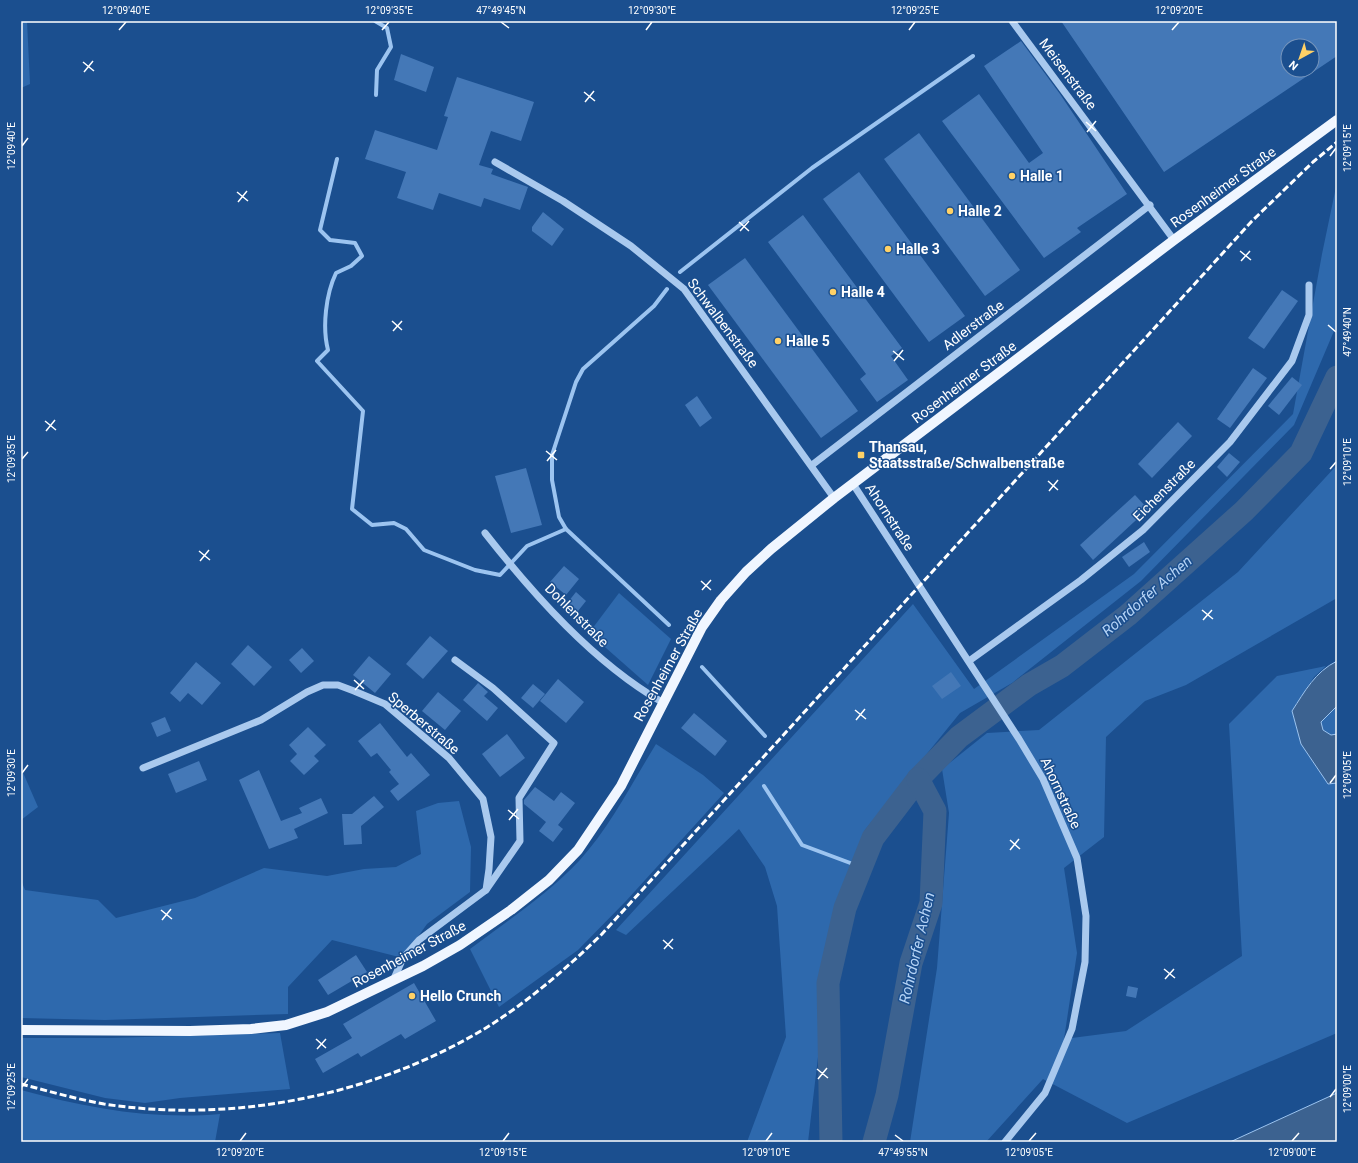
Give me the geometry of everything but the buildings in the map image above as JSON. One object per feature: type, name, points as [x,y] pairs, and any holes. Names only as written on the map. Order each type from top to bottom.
[{"type":"main road","name":"Rosenheimer Straße","points":[[21,1030],[190,1031],[251,1029],[286,1024],[327,1012],[393,981],[460,945],[511,910],[549,880],[578,850],[621,786],[662,702],[702,627],[721,600],[746,572],[771,549],[834,498],[1174,240],[1337,120]]},
{"type":"street","name":"Meisenstraße","points":[[1012,21],[1150,205],[1174,240]]},
{"type":"street","name":"Schwalbenstraße","points":[[495,162],[563,201],[631,246],[684,289],[812,465],[834,498]]},
{"type":"street","name":"Adlerstraße","points":[[812,465],[1150,205]]},
{"type":"street","name":"Eichenstraße","points":[[969,661],[1081,580],[1143,530],[1230,442],[1292,361],[1309,315],[1309,285]]},
{"type":"street","name":"Ahornstraße","points":[[853,484],[1013,728],[1043,779],[1077,858],[1086,916],[1085,962],[1072,1029],[1045,1093],[1005,1142]]},
{"type":"street","name":"Dohlenstraße","points":[[485,533],[518,575],[564,623],[609,665],[662,702]]},
{"type":"street","points":[[393,981],[403,958],[419,940],[486,890],[520,840],[519,798],[554,743],[493,688],[454,660]]},
{"type":"street","name":"Sperberstraße","points":[[144,768],[261,720],[307,692],[323,685],[338,685],[385,704],[449,758],[483,799],[491,837],[486,890]]},
{"type":"shaded area","points":[[21,21],[27,21],[30,84],[21,88]]},
{"type":"shaded area","points":[[1337,182],[1337,324],[1294,425],[1141,581],[1012,683],[960,713],[865,830],[826,989],[808,1142],[747,1142],[786,1037],[777,906],[765,867],[739,829],[626,935],[616,930],[913,604],[974,689],[1134,574],[1293,414],[1322,254]]},
{"type":"shaded area","points":[[1337,465],[1337,598],[1186,685],[1145,701],[1106,737],[1104,837],[1064,868],[1077,953],[1064,1039],[1126,1031],[1242,956],[1229,724],[1277,676],[1326,666],[1314,677],[1292,711],[1301,744],[1328,784],[1337,783],[1337,1033],[1127,1123],[1043,1079],[986,1142],[910,1142],[937,968],[949,813],[942,769],[987,733],[1039,730],[1238,572]]},
{"type":"shaded area","points":[[619,593],[671,639],[648,685],[589,633]]},
{"type":"shaded area","points":[[1337,661],[1337,706],[1321,722],[1323,730],[1331,735],[1337,734],[1337,783],[1328,784],[1301,744],[1292,711],[1306,689],[1317,676],[1329,665]]},
{"type":"shaded area","points":[[1337,706],[1337,734],[1331,735],[1323,730],[1321,722]]},
{"type":"shaded area","points":[[656,744],[703,775],[724,793],[626,901],[578,950],[499,1007],[470,949],[554,885],[579,861],[611,819]]},
{"type":"shaded area","points":[[21,768],[38,807],[21,820]]},
{"type":"shaded area","points":[[459,801],[471,847],[470,892],[427,924],[403,958],[332,940],[288,987],[288,1014],[105,1020],[21,1018],[21,880],[25,890],[98,900],[116,918],[195,898],[264,868],[327,876],[364,869],[396,867],[421,854],[416,811],[438,803]]},
{"type":"shaded area","points":[[280,1033],[290,1089],[180,1098],[145,1103],[105,1098],[21,1077],[21,1038],[110,1038]]},
{"type":"shaded area","points":[[21,1090],[70,1102],[120,1111],[170,1115],[220,1114],[215,1142],[21,1142]]},
{"type":"shaded area","points":[[1337,1093],[1337,1142],[1230,1142]]},
{"type":"waterway","points":[[375,21],[387,28],[391,47],[377,70],[376,95]]},
{"type":"waterway","points":[[680,272],[812,168],[973,56]]},
{"type":"waterway","points":[[337,159],[320,230],[330,240],[355,243],[362,256],[351,266],[336,273],[327,301],[325,331],[328,350],[317,361],[363,411],[352,509],[372,525],[394,523],[406,529],[424,550],[475,570],[500,575],[527,546],[566,529]]},
{"type":"waterway","points":[[667,289],[654,306],[583,369],[576,382],[552,455],[552,480],[559,517],[566,529],[669,625]]},
{"type":"waterway","name":"Rohrdorfer Achen","points":[[831,1142],[828,983],[845,908],[873,838],[918,779],[959,737],[1029,685],[1062,666],[1128,615],[1244,511],[1301,453],[1337,377]]},
{"type":"waterway","points":[[702,667],[765,736]]},
{"type":"waterway","name":"Rohrdorfer Achen","points":[[874,1142],[887,1095],[911,963],[931,903],[935,811],[918,779]]},
{"type":"waterway","points":[[764,786],[802,845],[861,867]]},
{"type":"railway","points":[[21,1084],[104,1104],[154,1109],[204,1110],[254,1106],[304,1098],[353,1086],[400,1070],[446,1050],[504,1016],[562,971],[602,934],[1252,221],[1313,162],[1337,142]]},
{"type":"place","name":"Halle 1","points":[[1012,176]]},
{"type":"place","name":"Halle 2","points":[[950,211]]},
{"type":"place","name":"Halle 3","points":[[888,249]]},
{"type":"place","name":"Halle 4","points":[[833,292]]},
{"type":"place","name":"Halle 5","points":[[778,341]]},
{"type":"place","name":"Thansau, Staatsstraße/Schwalbenstraße","points":[[861,455]]},
{"type":"place","name":"Hello Crunch","points":[[412,996]]}]
